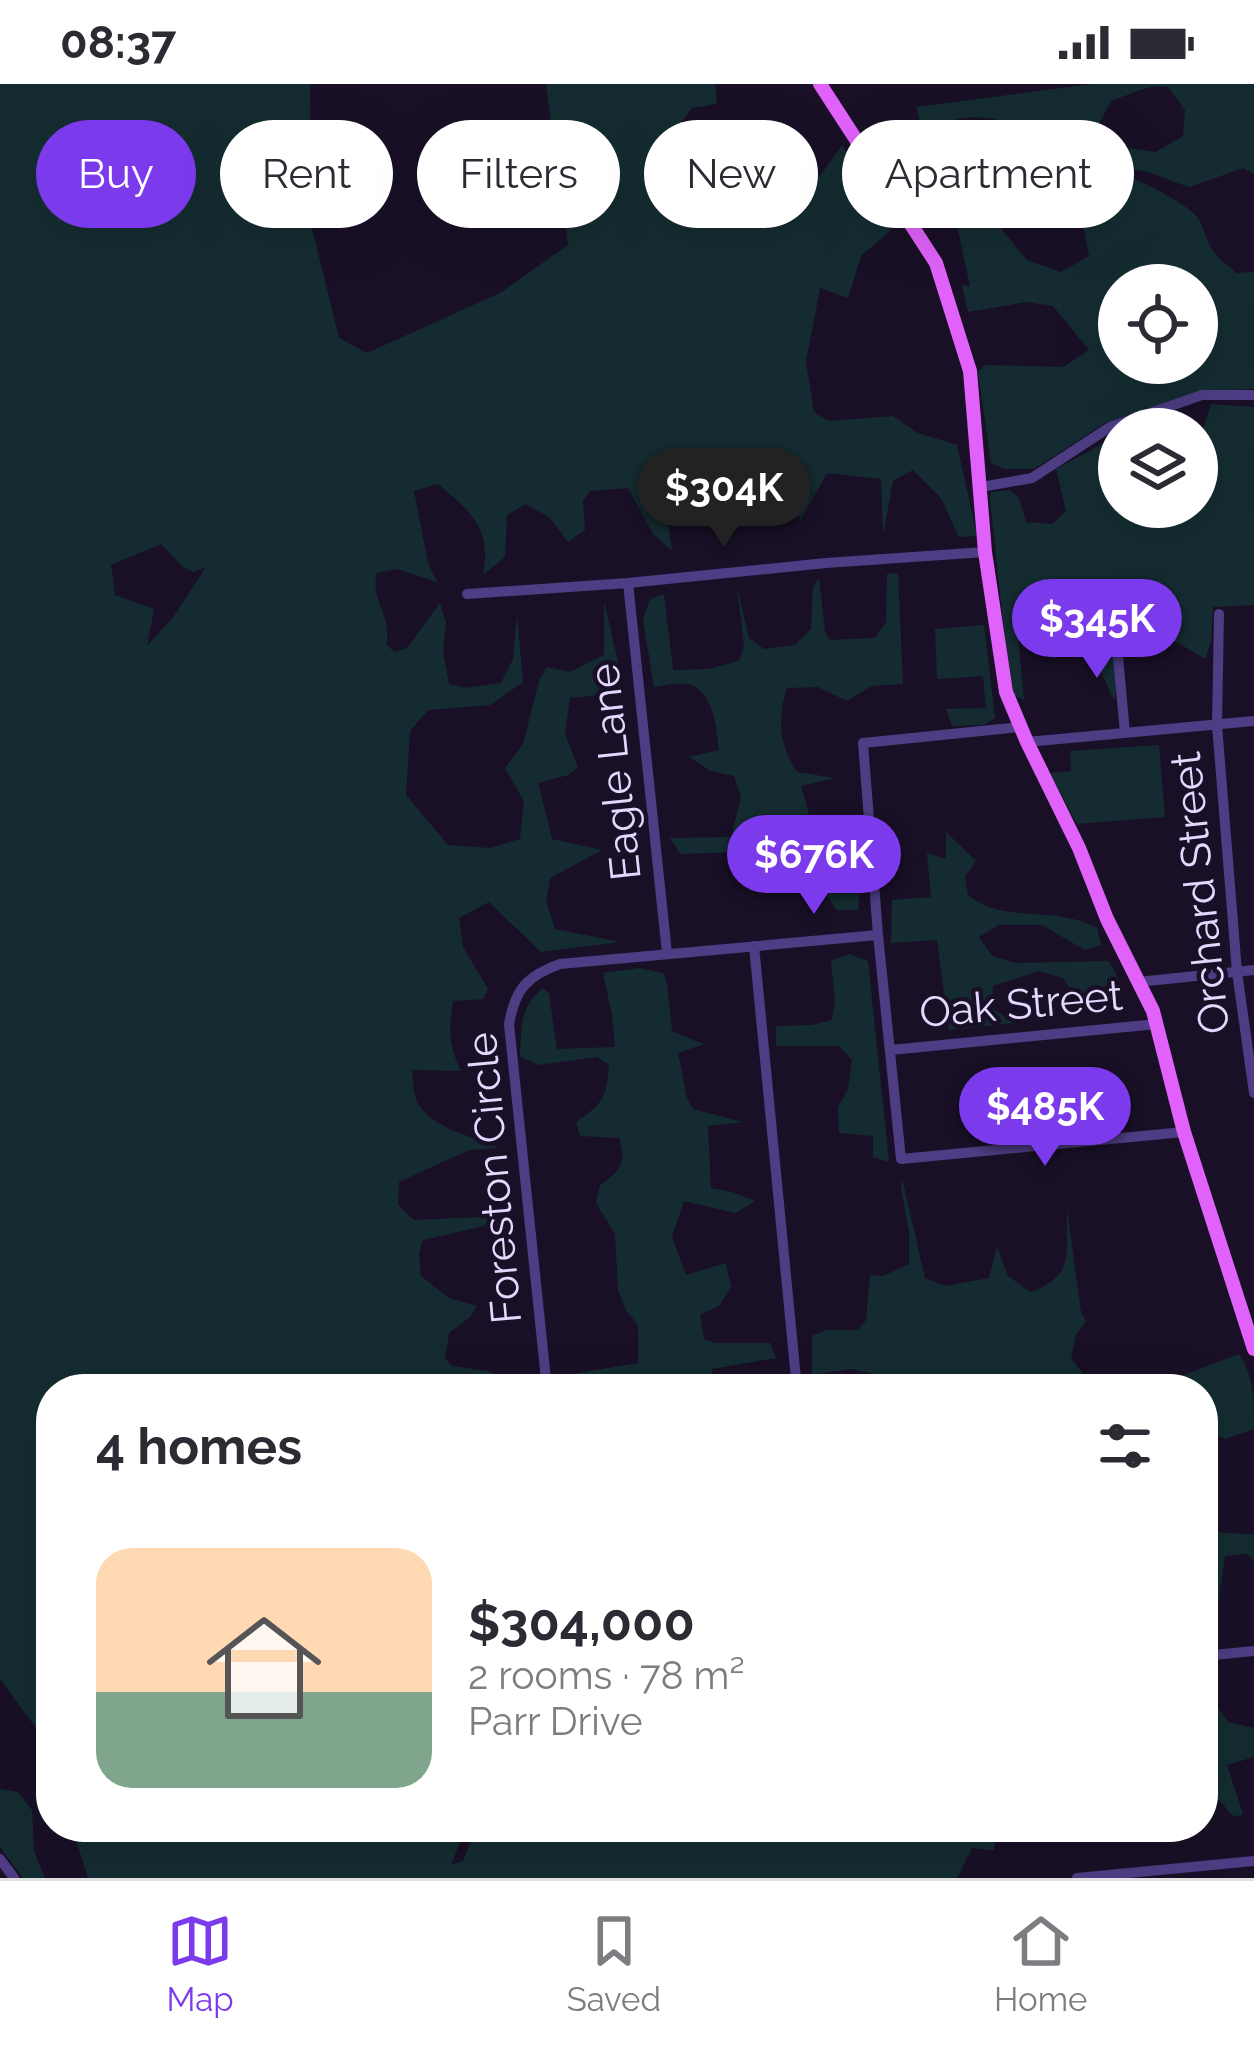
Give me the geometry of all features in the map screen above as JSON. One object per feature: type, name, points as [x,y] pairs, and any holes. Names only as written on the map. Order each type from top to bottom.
[{"type":"main road","points":[[820,84],[936,263],[970,370],[986,552],[1006,692],[1157,1024],[1184,1132],[1254,1349]]},
{"type":"street","points":[[981,487],[1032,478],[1110,427],[1202,395],[1254,395]]},
{"type":"street","points":[[467,594],[986,552]]},
{"type":"street","name":"Eagle Lane","points":[[628,583],[667,953]]},
{"type":"street","name":"Orchard Street","points":[[1219,614],[1216,725],[1237,972],[1254,1093]]},
{"type":"street","points":[[1115,624],[1125,734]]},
{"type":"street","points":[[1184,1132],[901,1159],[863,743],[1125,734],[1254,721]]},
{"type":"street","name":"Foreston Circle","points":[[546,1374],[509,1024],[520,989],[530,978],[560,964],[878,935]]},
{"type":"street","points":[[754,946],[796,1374]]},
{"type":"street","points":[[1138,982],[1254,970]]},
{"type":"street","name":"Oak Street","points":[[891,1050],[1157,1024]]},
{"type":"street","points":[[1218,1655],[1254,1651]]},
{"type":"street","points":[[0,1859],[14,1878]]},
{"type":"street","points":[[1077,1878],[1254,1861]]},
{"type":"green space","points":[[0,84],[310,84],[310,120],[220,120],[220,228],[312,228],[339,338],[367,353],[500,293],[568,245],[566,228],[620,228],[620,120],[551,120],[546,84],[715,84],[717,104],[692,108],[683,120],[644,120],[644,228],[818,228],[818,175],[842,145],[842,228],[890,228],[861,256],[848,298],[820,288],[806,362],[814,412],[829,421],[893,416],[918,433],[957,445],[977,536],[959,537],[941,498],[913,470],[893,481],[883,535],[881,479],[827,473],[801,520],[779,478],[733,482],[733,532],[718,526],[712,488],[691,478],[665,505],[672,551],[654,535],[628,488],[590,491],[583,501],[585,530],[568,542],[550,518],[526,504],[507,515],[505,557],[483,575],[484,545],[476,522],[438,484],[414,491],[428,563],[437,582],[397,569],[377,573],[386,644],[394,652],[407,648],[440,603],[446,623],[443,651],[449,684],[465,688],[501,683],[513,659],[517,615],[523,682],[490,705],[428,710],[410,731],[406,795],[448,845],[490,848],[520,839],[524,801],[505,768],[523,744],[547,667],[570,672],[604,655],[604,601],[621,675],[609,694],[570,698],[565,734],[578,767],[568,775],[538,783],[552,839],[602,850],[550,878],[546,901],[555,929],[620,942],[541,952],[489,902],[459,918],[463,947],[488,989],[483,999],[453,1001],[451,1037],[461,1071],[412,1070],[416,1099],[430,1117],[499,1148],[469,1150],[399,1182],[398,1205],[414,1220],[480,1217],[501,1222],[423,1240],[419,1253],[421,1276],[449,1298],[477,1306],[449,1333],[445,1359],[453,1366],[496,1374],[36,1374],[36,1728],[0,1679]],"holes":[[[161,544],[182,566],[194,572],[206,567],[174,616],[147,646],[154,609],[115,595],[111,565]]]},
{"type":"green space","points":[[1092,84],[1254,84],[1254,174],[1243,168],[1190,187],[1134,170],[1134,149],[1156,152],[1183,136],[1185,110],[1168,87],[1146,88],[1112,100],[1101,120],[920,120],[916,107]]},
{"type":"green space","points":[[1134,180],[1185,206],[1197,217],[1214,252],[1236,273],[1254,272],[1254,389],[1203,391],[1151,408],[1098,408],[1098,428],[1034,469],[1004,469],[991,463],[978,372],[985,365],[1063,367],[1089,350],[1053,306],[1027,302],[968,312],[962,285],[970,286],[957,228],[1001,228],[1027,260],[1061,272],[1089,256],[1084,228],[1134,228]]},
{"type":"green space","points":[[1211,404],[1254,407],[1254,605],[1213,607],[1205,659],[1169,640],[1128,641],[1114,700],[1097,667],[1071,639],[1048,631],[1018,637],[1024,700],[1014,695],[991,492],[1010,490],[1019,498],[1026,522],[1052,524],[1066,511],[1056,469],[1098,446],[1098,528],[1218,528],[1218,408],[1210,408]]},
{"type":"green space","points":[[898,573],[903,684],[871,686],[847,701],[818,687],[787,688],[782,710],[783,741],[797,772],[835,778],[801,786],[809,815],[860,834],[858,910],[836,910],[803,857],[770,872],[765,862],[741,852],[680,854],[670,838],[731,837],[741,797],[734,776],[711,771],[689,757],[719,750],[713,715],[701,691],[690,685],[654,687],[643,620],[650,599],[664,594],[673,670],[708,669],[739,661],[744,646],[737,586],[749,638],[764,649],[795,645],[811,629],[813,587],[819,578],[830,640],[875,638],[886,622],[887,574]]},
{"type":"green space","points":[[984,625],[995,718],[984,725],[952,726],[946,709],[986,708],[983,676],[937,679],[935,629]]},
{"type":"green space","points":[[1159,745],[1165,817],[1077,824],[1050,773],[1071,771],[1070,751]]},
{"type":"green space","points":[[946,832],[976,861],[965,877],[968,895],[997,909],[1080,921],[1097,928],[1101,945],[1085,950],[1042,925],[998,925],[979,937],[992,956],[1016,963],[1109,961],[1119,980],[1082,998],[1075,996],[1063,978],[1039,971],[993,986],[992,1008],[1014,1023],[949,1030],[937,940],[891,943],[892,900],[931,897],[927,853],[946,859]]},
{"type":"green space","points":[[849,954],[868,961],[889,1162],[873,1157],[873,1136],[839,1133],[838,1107],[848,1089],[852,1060],[839,1046],[776,1046],[776,1026],[832,1020],[831,961]]},
{"type":"green space","points":[[639,968],[663,973],[672,1031],[704,1044],[678,1053],[687,1098],[693,1109],[743,1122],[708,1126],[711,1188],[755,1201],[735,1213],[684,1201],[672,1237],[686,1275],[726,1263],[731,1287],[719,1306],[700,1315],[704,1339],[770,1343],[776,1358],[712,1369],[712,1374],[572,1374],[638,1363],[638,1325],[618,1290],[615,1234],[596,1203],[600,1185],[622,1160],[619,1138],[580,1136],[576,1122],[602,1099],[609,1065],[597,1057],[538,1065],[520,1056],[523,1018],[543,988],[549,993],[557,1049],[615,1047],[603,973]]},
{"type":"green space","points":[[902,1178],[925,1278],[945,1286],[989,1278],[997,1247],[1008,1276],[1030,1292],[1045,1286],[1065,1261],[1067,1209],[1086,1321],[1076,1335],[1071,1358],[1083,1374],[874,1374],[851,1369],[812,1374],[812,1336],[826,1330],[858,1330],[866,1320],[870,1275],[883,1276],[909,1264]]},
{"type":"green space","points":[[1239,1354],[1250,1380],[1254,1429],[1225,1439],[1218,1436],[1218,1374],[1186,1374]]},
{"type":"green space","points":[[1218,1531],[1254,1534],[1254,1562],[1247,1554],[1225,1556],[1218,1604]]},
{"type":"green space","points":[[1218,1708],[1228,1722],[1254,1728],[1254,1757],[1227,1765],[1243,1814],[1234,1817],[1218,1799]]},
{"type":"green space","points":[[0,1789],[18,1792],[32,1810],[34,1851],[45,1878],[23,1878],[0,1847]]},
{"type":"green space","points":[[77,1842],[460,1842],[451,1865],[463,1861],[471,1842],[995,1842],[994,1851],[972,1848],[957,1878],[88,1878]]}]
